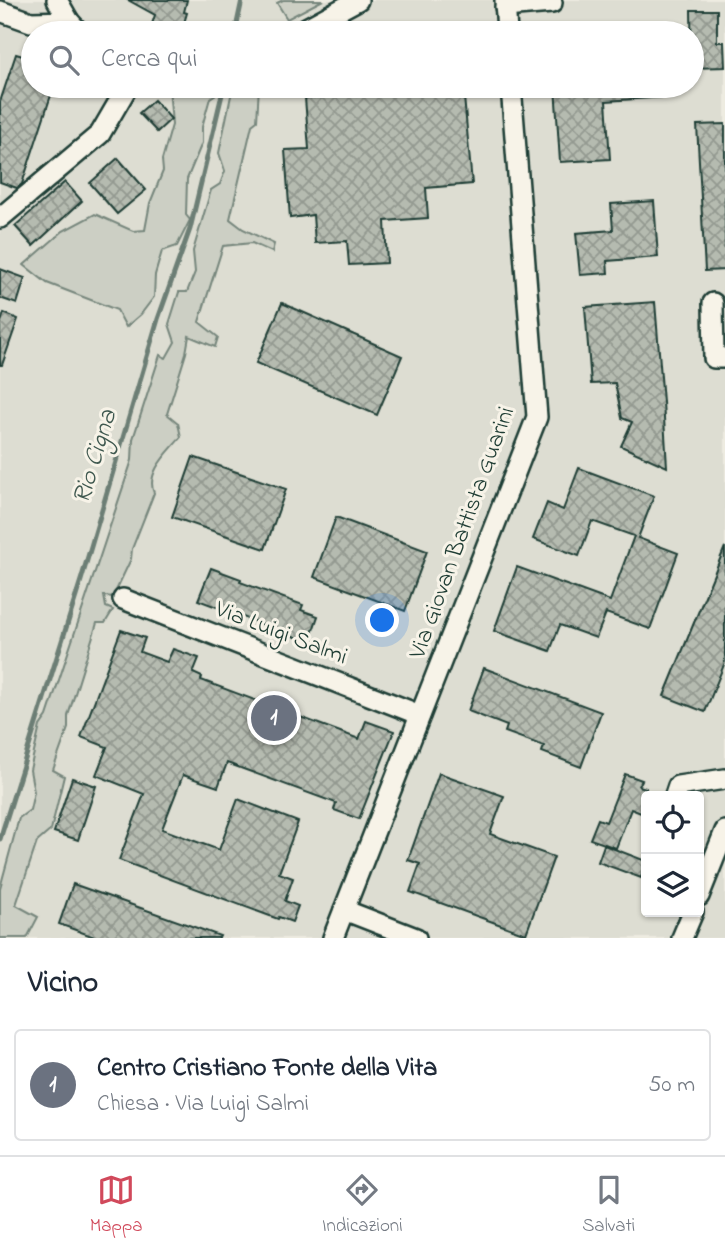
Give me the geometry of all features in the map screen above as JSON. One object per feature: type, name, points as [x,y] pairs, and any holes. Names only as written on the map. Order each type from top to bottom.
[{"type":"street","points":[[57,0],[71,21]]},
{"type":"street","points":[[319,21],[358,0]]},
{"type":"street","points":[[505,4],[552,3]]},
{"type":"street","points":[[0,11],[28,21]]},
{"type":"street","points":[[0,218],[100,134],[121,98]]},
{"type":"street","name":"Via Giovan Battista Guarini","points":[[333,938],[420,715],[442,675],[537,417],[512,98]]},
{"type":"street","points":[[713,303],[719,330],[714,358],[725,358]]},
{"type":"street","name":"Via Luigi Salmi","points":[[123,599],[420,715]]},
{"type":"street","points":[[676,791],[678,786],[725,779]]},
{"type":"street","points":[[704,884],[725,831]]},
{"type":"street","points":[[344,911],[416,938]]},
{"type":"street","points":[[682,938],[691,917]]},
{"type":"shaded area","points":[[0,0],[725,0],[725,938],[0,938]]},
{"type":"shaded area","points":[[283,0],[323,0],[287,19],[277,3]]},
{"type":"shaded area","points":[[170,98],[210,98],[202,127],[202,143],[187,179],[186,215],[190,220],[177,246],[162,251],[155,275],[154,297],[126,327],[117,310],[47,283],[24,265],[63,231],[95,214],[133,231],[145,230],[150,203],[163,171],[162,160],[172,125]]},
{"type":"shaded area","points":[[230,98],[258,98],[257,121],[252,125],[230,219],[243,229],[274,244],[272,252],[252,243],[223,246],[199,322],[218,337],[215,347],[189,336],[167,414],[178,423],[181,437],[155,470],[152,485],[154,493],[132,549],[131,559],[113,597],[104,596],[106,607],[113,610],[105,623],[97,623],[68,716],[68,728],[53,770],[64,776],[51,830],[37,842],[16,905],[38,917],[27,938],[0,938],[0,888],[19,818],[30,810],[34,792],[30,770],[40,726],[47,716],[132,460],[133,439],[160,355],[166,358],[175,342],[169,324],[179,292],[187,292],[195,272],[193,251],[211,190],[220,184],[225,171],[219,153]]},
{"type":"building","points":[[128,0],[187,0],[185,21],[153,21],[155,15]]},
{"type":"building","points":[[691,10],[717,10],[717,42],[724,42],[725,67],[704,68],[704,21],[691,21]]},
{"type":"building","points":[[16,54],[21,55],[21,98],[50,98],[22,184],[17,188],[0,182],[0,102]]},
{"type":"building","points":[[305,98],[464,98],[472,184],[426,188],[428,218],[385,221],[387,263],[349,265],[347,241],[315,243],[313,215],[290,218],[285,150],[309,149]]},
{"type":"building","points":[[556,98],[650,98],[606,101],[610,159],[560,162]]},
{"type":"building","points":[[154,100],[171,119],[157,132],[139,113]]},
{"type":"building","points":[[725,124],[725,270],[705,271],[697,125]]},
{"type":"building","points":[[118,158],[146,190],[117,214],[90,183]]},
{"type":"building","points":[[65,182],[82,201],[33,246],[15,226]]},
{"type":"building","points":[[654,201],[658,257],[607,261],[608,273],[580,275],[576,233],[613,230],[611,204]]},
{"type":"building","points":[[0,269],[25,278],[17,304],[0,298]]},
{"type":"building","points":[[655,302],[667,467],[621,446],[632,422],[622,418],[615,383],[591,384],[585,307]]},
{"type":"building","points":[[282,303],[402,356],[377,415],[256,363]]},
{"type":"building","points":[[4,313],[18,319],[0,365],[0,325]]},
{"type":"building","points":[[193,457],[286,489],[265,549],[172,517]]},
{"type":"building","points":[[579,468],[654,496],[638,538],[678,553],[650,629],[606,613],[596,638],[560,625],[550,651],[494,631],[517,567],[610,601],[634,536],[592,521],[579,556],[533,539],[547,503],[563,510]]},
{"type":"building","points":[[336,517],[427,551],[405,611],[314,577]]},
{"type":"building","points":[[725,547],[725,662],[705,712],[664,696]]},
{"type":"building","points":[[211,568],[241,579],[240,582],[303,605],[301,610],[318,616],[309,642],[198,600]]},
{"type":"building","points":[[121,630],[145,638],[140,652],[167,662],[173,649],[199,658],[193,673],[202,677],[201,680],[359,739],[366,721],[394,731],[359,819],[334,810],[336,803],[227,763],[218,787],[183,775],[162,829],[219,850],[238,799],[298,822],[279,873],[293,878],[285,901],[298,906],[292,922],[119,860],[144,794],[96,775],[107,747],[81,737]]},
{"type":"building","points":[[484,668],[601,712],[581,767],[542,752],[544,746],[505,732],[507,726],[468,711]]},
{"type":"building","points":[[439,773],[504,796],[490,834],[554,857],[526,934],[410,892],[420,864],[408,860]]},
{"type":"building","points":[[625,774],[642,780],[639,786],[646,788],[646,791],[641,791],[641,813],[631,809],[616,848],[590,839],[598,819],[606,822]]},
{"type":"building","points":[[72,778],[96,786],[78,840],[54,832]]},
{"type":"building","points":[[604,845],[641,859],[641,878],[598,862]]},
{"type":"building","points":[[73,884],[220,936],[97,938],[59,924]]},
{"type":"waterway","name":"Rio Cigna","points":[[238,21],[242,0]]},
{"type":"waterway","name":"Rio Cigna","points":[[0,839],[82,577],[158,319],[190,229],[221,98]]},
{"type":"place","name":"Centro Cristiano Fonte della Vita","points":[[274,718]]}]
